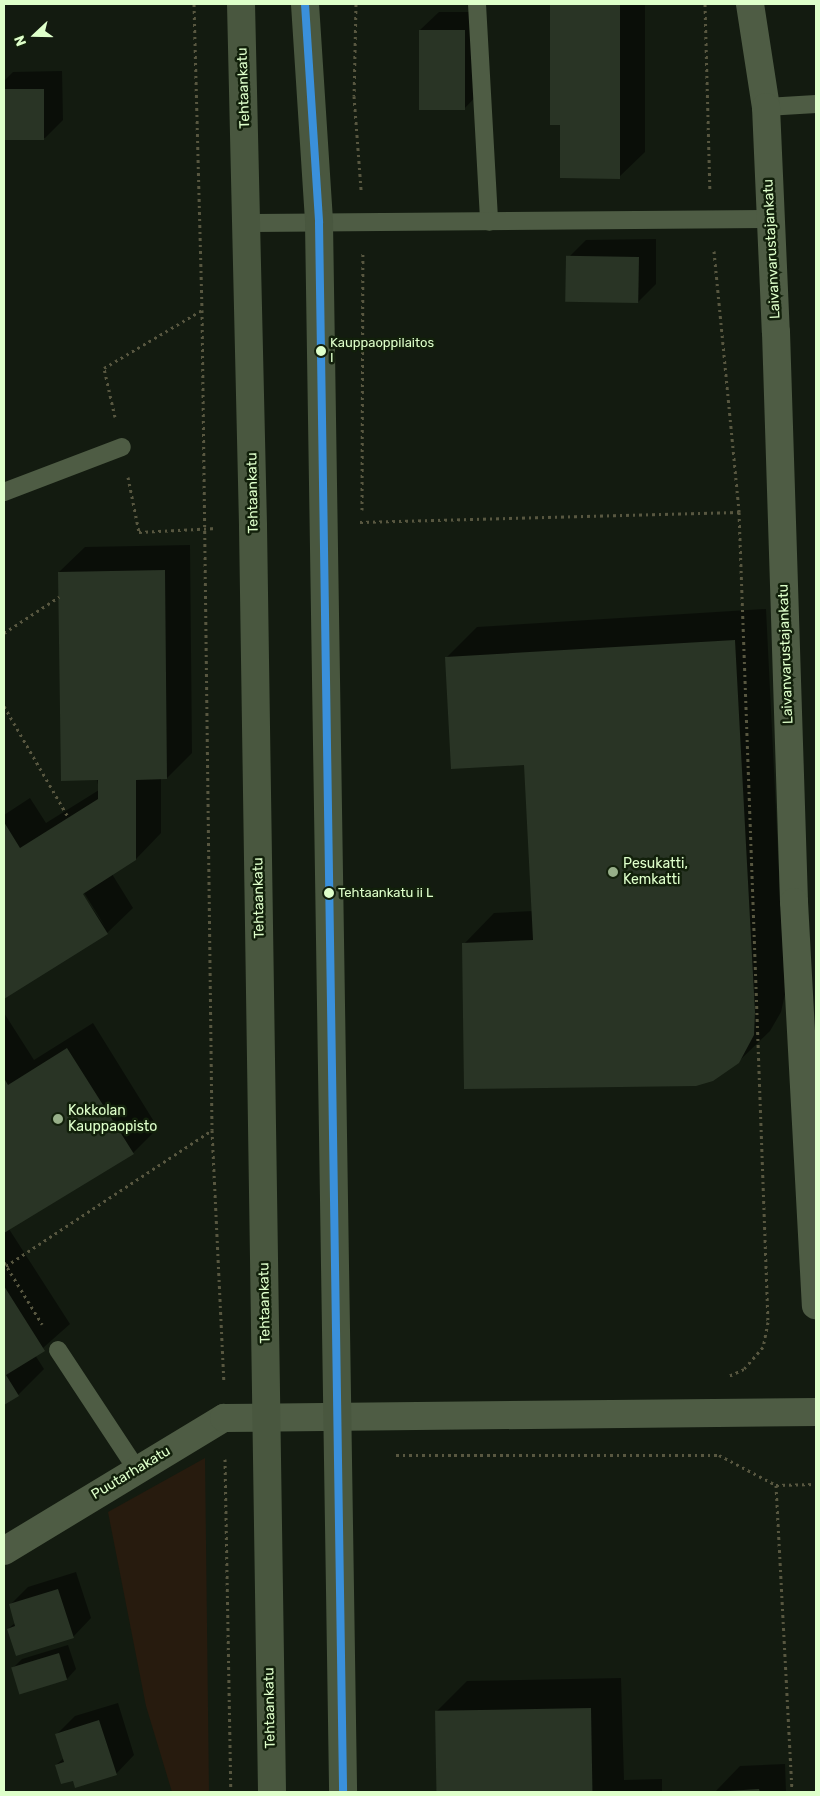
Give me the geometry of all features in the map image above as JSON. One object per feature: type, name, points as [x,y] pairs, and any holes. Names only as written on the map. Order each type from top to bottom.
[{"type":"main road","name":"Tehtaankatu","points":[[241,4],[248,223],[272,1792]]},
{"type":"main road","points":[[305,4],[319,223],[342,1792]]},
{"type":"street","name":"Laivanvarustajankatu","points":[[750,4],[766,107],[794,902],[812,1142],[816,1304]]},
{"type":"street","name":"Puutarhakatu","points":[[4,1551],[224,1418],[266,1416],[816,1412]]},
{"type":"lane","points":[[477,4],[489,222]]},
{"type":"lane","points":[[766,107],[816,104]]},
{"type":"lane","points":[[248,223],[711,222],[771,219]]},
{"type":"lane","points":[[4,492],[122,447]]},
{"type":"lane","points":[[58,1350],[137,1470]]},
{"type":"path","points":[[194,4],[202,310],[212,1130],[224,1320],[231,1792]]},
{"type":"path","points":[[705,4],[711,222],[740,512],[768,1322],[763,1347],[744,1369],[722,1378]]},
{"type":"path","points":[[202,310],[104,368],[139,532],[205,528]]},
{"type":"path","points":[[362,522],[740,512]]},
{"type":"path","points":[[4,633],[58,597]]},
{"type":"path","points":[[4,706],[68,817]]},
{"type":"path","points":[[6,1266],[212,1130]]},
{"type":"path","points":[[4,1262],[58,1350]]},
{"type":"path","points":[[391,1455],[719,1455],[776,1485],[816,1484]]},
{"type":"path","points":[[776,1485],[792,1792]]},
{"type":"shaded area","points":[[205,1458],[209,1792],[172,1792],[146,1706],[108,1512]]},
{"type":"building","points":[[550,4],[620,4],[620,179],[560,178],[560,125],[550,125]]},
{"type":"building","points":[[419,30],[465,30],[465,110],[419,110]]},
{"type":"building","points":[[4,89],[44,89],[44,140],[4,140]]},
{"type":"building","points":[[566,256],[639,257],[638,303],[565,302]]},
{"type":"building","points":[[165,570],[167,779],[136,780],[136,860],[83,894],[108,934],[4,999],[4,822],[20,848],[98,799],[98,780],[61,781],[58,572]]},
{"type":"building","points":[[735,640],[755,1012],[754,1035],[739,1063],[713,1081],[696,1086],[464,1089],[462,943],[533,940],[524,765],[451,769],[445,657]]},
{"type":"building","name":"Kokkolan Kauppaopisto","points":[[67,1048],[134,1154],[4,1233],[4,1078],[8,1085]]},
{"type":"building","points":[[4,1286],[45,1351],[6,1375],[19,1396],[4,1405]]},
{"type":"building","points":[[58,1589],[74,1638],[16,1656],[7,1629],[15,1626],[9,1604]]},
{"type":"building","points":[[59,1653],[67,1680],[19,1694],[11,1668]]},
{"type":"building","points":[[591,1708],[592,1792],[436,1792],[435,1711]]},
{"type":"building","points":[[99,1720],[117,1775],[75,1788],[73,1781],[61,1784],[55,1765],[64,1762],[55,1734]]},
{"type":"building","points":[[759,1789],[760,1792],[727,1792],[727,1791]]},
{"type":"transit line","points":[[305,4],[319,223],[343,1792]]},
{"type":"place","name":"Kauppaoppilaitos I","points":[[321,351]]},
{"type":"place","name":"Pesukatti, Kemkatti","points":[[613,872]]},
{"type":"place","name":"Tehtaankatu ii L","points":[[329,893]]},
{"type":"place","name":"Kokkolan Kauppaopisto","points":[[58,1119]]}]
